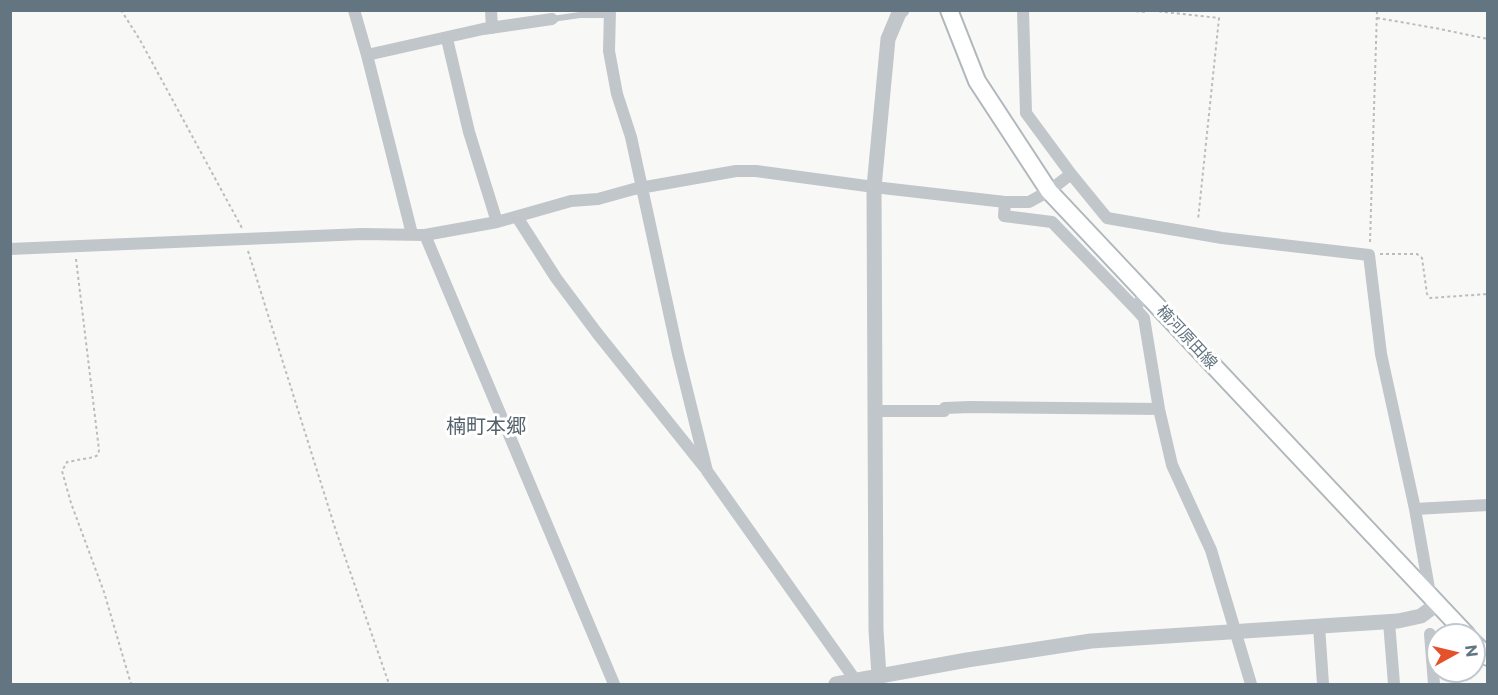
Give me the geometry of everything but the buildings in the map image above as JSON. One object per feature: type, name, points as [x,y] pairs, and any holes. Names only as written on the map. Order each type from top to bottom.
[{"type":"main road","name":"楠河原田線","points":[[949,10],[977,81],[1049,191],[1456,623]]},
{"type":"street","points":[[354,10],[418,234],[614,684]]},
{"type":"street","points":[[491,10],[492,28]]},
{"type":"street","points":[[880,680],[876,630],[874,187],[888,39],[902,10]]},
{"type":"street","points":[[836,684],[880,680],[967,660],[1091,640],[1389,622],[1421,616],[1434,600],[1381,354],[1370,255],[1222,238],[1107,218],[1026,113],[1023,10]]},
{"type":"street","points":[[610,13],[609,51],[617,94],[631,137],[707,471]]},
{"type":"street","points":[[367,55],[492,28],[552,19]]},
{"type":"street","points":[[447,39],[469,132],[497,222]]},
{"type":"street","points":[[10,249],[363,234],[418,234],[497,222],[571,201],[598,199],[634,189],[736,171],[756,171],[1005,202],[1029,202],[1049,191],[1071,174]]},
{"type":"street","points":[[1005,202],[1004,216],[1052,222],[1144,318],[1159,409],[1172,465],[1211,550],[1251,684]]},
{"type":"street","points":[[517,217],[556,278],[707,471],[856,681]]},
{"type":"street","points":[[1135,308],[1146,293]]},
{"type":"street","points":[[875,411],[944,411],[945,408],[969,407],[1159,409]]},
{"type":"street","points":[[1416,509],[1488,505]]},
{"type":"street","points":[[1389,622],[1394,684]]},
{"type":"street","points":[[1319,626],[1323,684]]},
{"type":"lane","points":[[552,19],[610,13]]},
{"type":"path","points":[[121,10],[140,40],[240,223],[336,531],[388,684]]},
{"type":"path","points":[[1118,10],[1219,18],[1197,233]]},
{"type":"path","points":[[1377,10],[1370,255],[1417,254],[1422,258],[1427,294],[1430,298],[1488,294]]},
{"type":"path","points":[[1377,18],[1488,39]]},
{"type":"path","points":[[76,246],[99,450],[98,455],[93,457],[67,462],[62,471],[71,503],[104,592],[131,684]]},
{"type":"district","name":"楠町本郷","points":[[486,426]]}]
